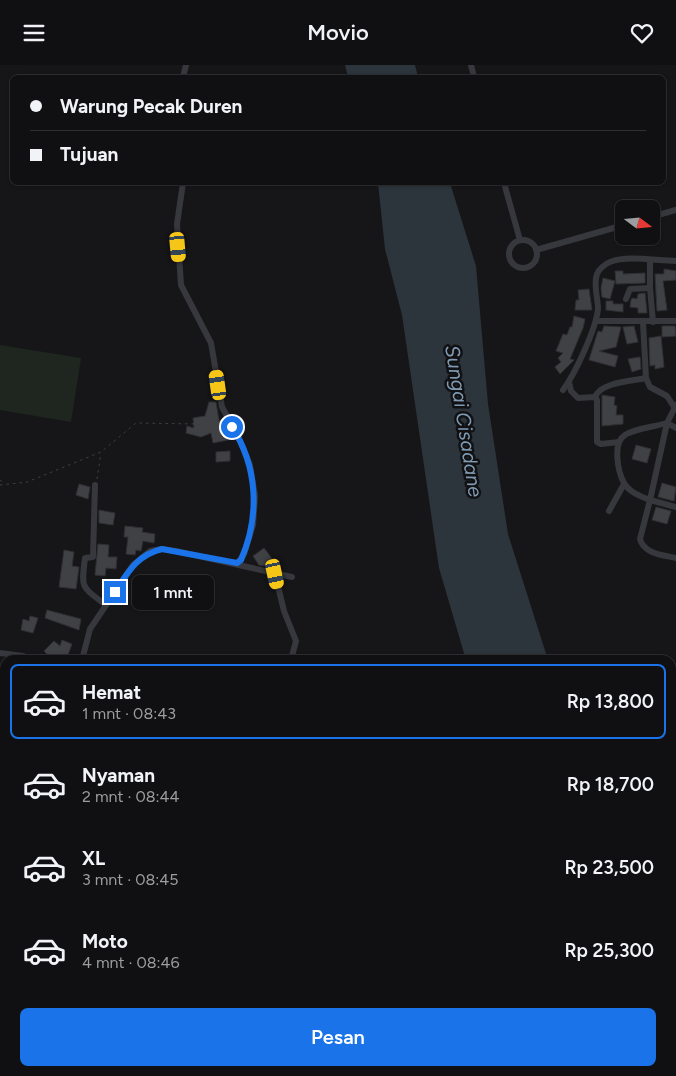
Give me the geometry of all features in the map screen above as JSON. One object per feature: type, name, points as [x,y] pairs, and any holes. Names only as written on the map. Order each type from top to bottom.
[{"type":"street","points":[[183,185],[177,224],[181,285],[211,343],[220,401],[250,465],[255,495],[252,525],[244,554],[237,563]]},
{"type":"street","points":[[505,185],[520,240]]},
{"type":"street","points":[[660,214],[676,210]]},
{"type":"street","points":[[536,251],[615,228]]},
{"type":"street","points":[[520,240],[530,242],[536,251],[537,258],[533,264],[526,268],[519,268],[509,258],[509,250],[513,244],[520,240]]},
{"type":"street","points":[[563,390],[578,365],[596,321],[598,302],[596,282],[600,269],[610,262],[620,259],[676,261]]},
{"type":"street","points":[[650,260],[653,322]]},
{"type":"street","points":[[626,299],[630,289],[650,288]]},
{"type":"street","points":[[596,321],[676,321]]},
{"type":"street","points":[[643,322],[646,378],[650,387],[667,396],[675,406],[667,423],[640,539],[641,544],[647,551],[676,558]]},
{"type":"street","points":[[619,442],[597,442],[595,397],[599,391],[610,385],[646,378]]},
{"type":"street","points":[[569,382],[571,391],[578,398],[595,397]]},
{"type":"street","points":[[676,428],[667,423],[626,434],[619,442],[618,459],[624,484],[637,495],[676,507]]},
{"type":"street","points":[[609,511],[624,484]]},
{"type":"street","points":[[96,485],[93,557],[85,558],[82,582],[84,588],[106,605]]},
{"type":"street","points":[[83,655],[86,636],[106,605],[133,565],[150,551],[162,549],[237,563],[292,577]]},
{"type":"street","points":[[275,574],[284,611],[296,641],[292,655]]},
{"type":"street","points":[[0,653],[15,655]]},
{"type":"path","points":[[0,485],[16,485],[27,482],[101,452],[136,423],[199,424],[226,417]]},
{"type":"path","points":[[96,485],[101,452]]},
{"type":"path","points":[[0,480],[5,484]]},
{"type":"shaded area","points":[[0,345],[81,358],[71,422],[0,410]]},
{"type":"water","points":[[345,65],[415,65],[418,75],[348,75]]},
{"type":"water","name":"Sungai Cisadane","points":[[378,185],[451,185],[476,266],[488,404],[508,534],[546,655],[465,655],[439,568],[402,315],[385,249]]},
{"type":"building","points":[[664,269],[676,271],[676,280],[663,281],[667,310],[657,311],[655,274],[664,274]]},
{"type":"building","points":[[615,271],[623,271],[623,274],[645,273],[645,283],[616,284]]},
{"type":"building","points":[[603,278],[615,281],[610,299],[602,297]]},
{"type":"building","points":[[589,289],[592,310],[575,310],[576,300],[579,300],[578,290]]},
{"type":"building","points":[[645,293],[647,313],[638,313],[638,308],[630,307],[631,300],[632,298],[637,299],[638,294]]},
{"type":"building","points":[[606,301],[613,301],[613,304],[623,304],[623,312],[606,310]]},
{"type":"building","points":[[574,316],[585,319],[583,328],[570,359],[574,360],[560,374],[555,367],[561,362],[558,358],[563,353],[556,351],[563,334],[567,335],[570,327],[572,327]]},
{"type":"building","points":[[604,326],[621,327],[616,347],[599,351],[618,356],[615,367],[589,360],[598,331],[602,332]]},
{"type":"building","points":[[634,326],[638,342],[627,344],[623,327]]},
{"type":"building","points":[[662,326],[675,326],[676,336],[662,337]]},
{"type":"building","points":[[661,336],[664,367],[655,369],[655,365],[650,366],[649,338]]},
{"type":"building","points":[[640,357],[641,369],[632,372],[628,359]]},
{"type":"building","points":[[602,395],[615,397],[616,415],[623,415],[623,424],[602,426]]},
{"type":"building","points":[[209,402],[216,402],[219,421],[223,419],[228,429],[225,429],[228,440],[213,443],[211,433],[201,437],[186,433],[187,426],[194,428],[193,418],[205,416]]},
{"type":"building","points":[[636,445],[651,449],[647,463],[632,459]]},
{"type":"building","points":[[230,451],[230,461],[216,462],[216,452]]},
{"type":"building","points":[[662,483],[676,487],[674,501],[658,497]]},
{"type":"building","points":[[79,484],[90,487],[88,499],[76,495]]},
{"type":"building","points":[[656,507],[671,511],[667,524],[652,520]]},
{"type":"building","points":[[99,510],[115,513],[113,525],[99,523]]},
{"type":"building","points":[[125,526],[143,528],[142,532],[155,534],[154,543],[143,541],[141,551],[136,550],[135,555],[126,554],[128,537],[124,537]]},
{"type":"building","points":[[98,544],[109,545],[108,557],[117,557],[116,569],[106,568],[105,576],[95,575]]},
{"type":"building","points":[[264,548],[273,560],[265,566],[259,565],[253,556]]},
{"type":"building","points":[[64,550],[74,552],[72,566],[79,567],[76,589],[59,587]]},
{"type":"building","points":[[47,610],[81,619],[79,630],[45,618]]},
{"type":"building","points":[[30,616],[38,618],[33,633],[21,630],[23,619],[29,621]]},
{"type":"building","points":[[62,640],[72,644],[68,655],[48,655],[44,651],[54,641],[60,646]]},
{"type":"route","points":[[115,592],[133,565],[139,558],[150,551],[162,549],[237,563],[241,560],[252,525],[255,495],[250,465],[232,427]]}]
